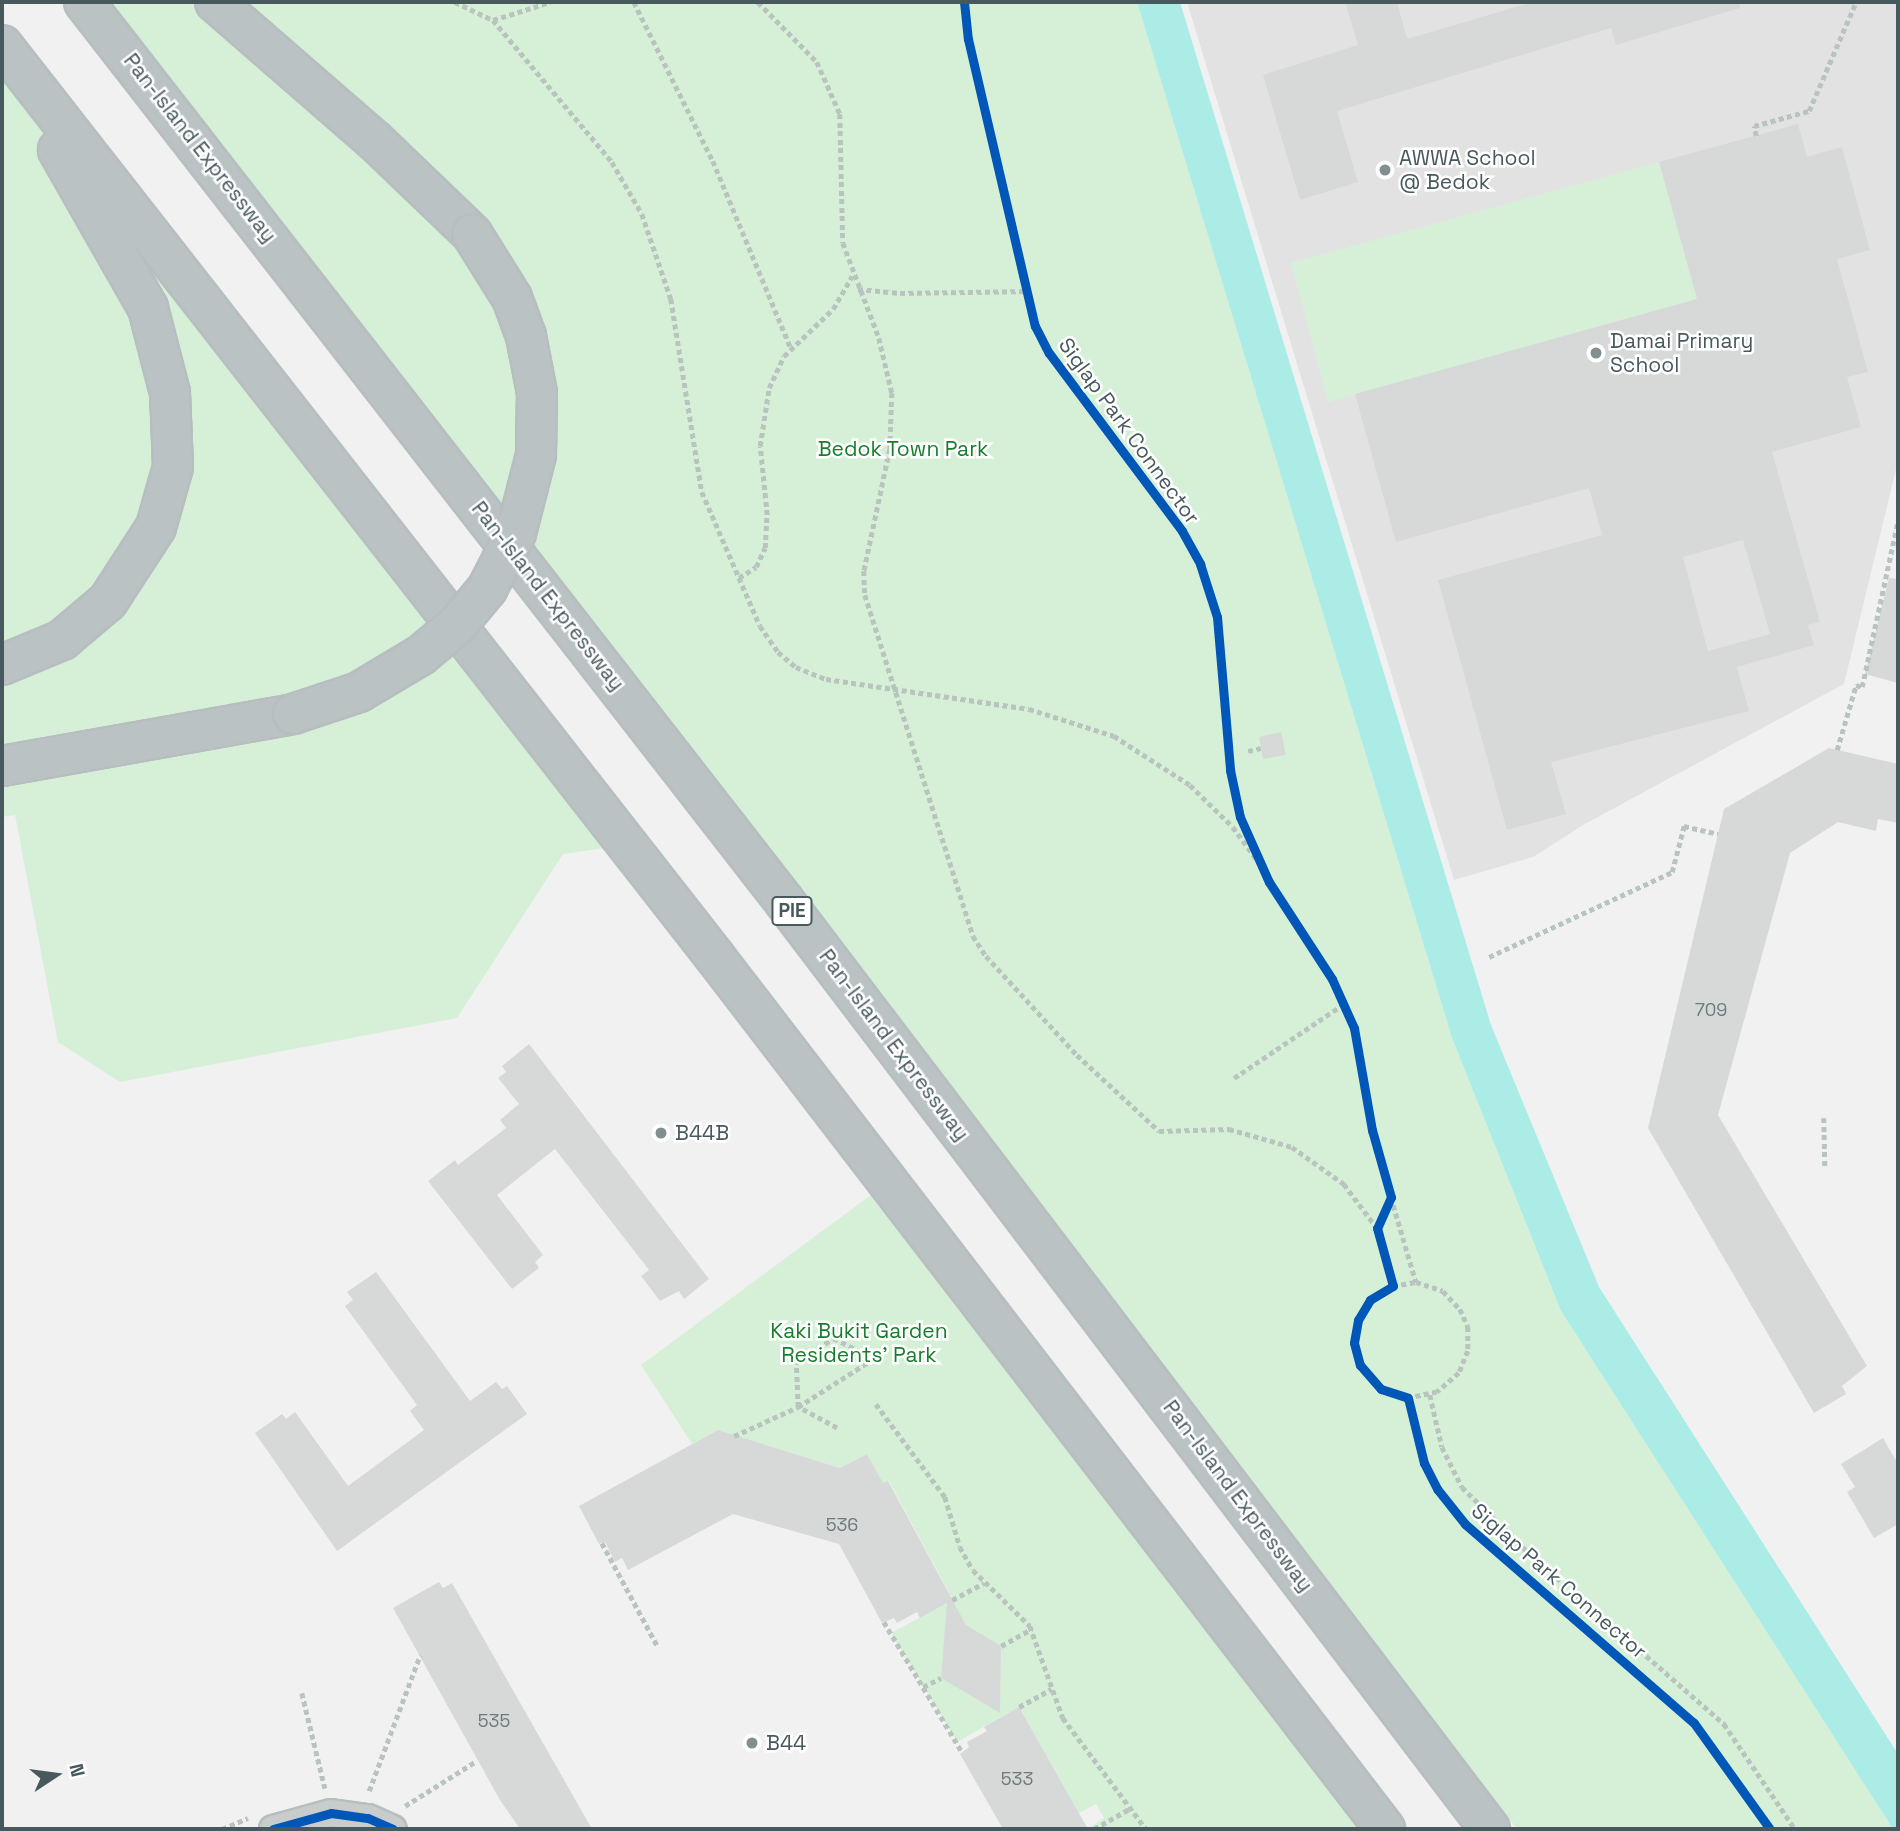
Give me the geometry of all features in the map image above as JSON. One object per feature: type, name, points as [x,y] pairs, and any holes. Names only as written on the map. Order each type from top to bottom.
[{"type":"highway","name":"Pan-Island Expressway","points":[[84,2],[776,890],[1490,1829]]},
{"type":"highway","points":[[2,766],[293,714],[375,684],[430,648],[487,589],[516,533],[537,444],[534,373],[512,298],[472,234],[374,140],[215,2]]},
{"type":"highway","points":[[2,46],[715,957],[1385,1829]]},
{"type":"highway","points":[[2,55],[148,308],[166,367],[175,441],[172,480],[156,527],[116,592],[71,634],[2,665]]},
{"type":"street","points":[[273,1829],[331,1813],[399,1822]]},
{"type":"path","points":[[456,2],[494,20],[612,162],[642,214],[671,299],[702,492],[768,639],[796,667],[826,679],[1029,709],[1114,736],[1190,785],[1233,827],[1258,861]]},
{"type":"path","points":[[494,20],[550,2]]},
{"type":"path","points":[[634,2],[713,161],[791,348]]},
{"type":"path","points":[[758,2],[817,62],[837,103],[843,137],[843,243],[852,275],[882,347],[892,393],[890,449],[864,579],[868,611],[897,688],[967,921],[986,956],[1077,1055],[1159,1131],[1229,1129],[1292,1147],[1344,1184],[1377,1228],[1380,1240]]},
{"type":"path","points":[[1756,135],[1754,126],[1809,111],[1856,2]]},
{"type":"path","points":[[739,578],[756,567],[764,552],[767,515],[761,422],[775,372],[791,348],[833,309],[852,275]]},
{"type":"path","points":[[1023,277],[1029,302]]},
{"type":"path","points":[[858,289],[900,293],[1026,290]]},
{"type":"path","points":[[1837,750],[1856,685],[1862,687],[1898,521]]},
{"type":"path","points":[[1248,751],[1261,748]]},
{"type":"path","points":[[1240,817],[1263,871]]},
{"type":"path","points":[[1489,957],[1672,872],[1684,825],[1718,834]]},
{"type":"path","points":[[1234,1078],[1347,1008],[1338,991]]},
{"type":"path","points":[[1824,1118],[1825,1167]]},
{"type":"path","points":[[1388,1185],[1416,1282]]},
{"type":"path","points":[[1377,1228],[1391,1196]]},
{"type":"path","points":[[1390,1274],[1393,1286]]},
{"type":"path","points":[[1381,1292],[1393,1286],[1416,1282],[1450,1297],[1460,1308],[1469,1332],[1467,1356],[1459,1373],[1430,1395],[1408,1398],[1394,1395]]},
{"type":"path","points":[[734,1436],[798,1407],[874,1361],[834,1338],[796,1362],[798,1407]]},
{"type":"path","points":[[1430,1395],[1442,1447],[1462,1487],[1521,1546],[1724,1724],[1795,1829]]},
{"type":"path","points":[[1408,1398],[1410,1409]]},
{"type":"path","points":[[876,1404],[945,1497],[960,1547],[984,1583],[1032,1629],[1043,1653],[1051,1689],[1068,1725],[1146,1829]]},
{"type":"path","points":[[798,1407],[837,1428]]},
{"type":"path","points":[[602,1543],[658,1647]]},
{"type":"path","points":[[953,1600],[984,1583]]},
{"type":"path","points":[[884,1622],[962,1752]]},
{"type":"path","points":[[1001,1646],[1032,1629]]},
{"type":"path","points":[[373,1799],[366,1797],[420,1655]]},
{"type":"path","points":[[923,1687],[941,1678]]},
{"type":"path","points":[[1018,1707],[1051,1689]]},
{"type":"path","points":[[302,1693],[326,1793]]},
{"type":"path","points":[[399,1822],[398,1810],[475,1762]]},
{"type":"path","points":[[1094,1829],[1131,1808]]},
{"type":"shaded area","name":"Damai Primary School","points":[[1187,2],[1898,2],[1898,461],[1844,684],[1583,825],[1533,857],[1454,880]]},
{"type":"green space","points":[[84,2],[216,2],[472,234],[532,363],[506,541]]},
{"type":"green space","name":"Bedok Town Park","points":[[236,2],[1137,2],[1452,1038],[1561,1311],[1893,1829],[1517,1829],[526,539],[517,281]]},
{"type":"green space","points":[[2,45],[627,845],[563,854],[457,1018],[120,1082],[58,1042],[15,815],[2,817]]},
{"type":"green space","points":[[1659,162],[1697,299],[1328,402],[1291,263]]},
{"type":"green space","name":"Kaki Bukit Garden Residents' Park","points":[[883,1186],[1372,1829],[1087,1829],[1104,1818],[1096,1804],[1079,1813],[1019,1707],[957,1742],[891,1633],[953,1600],[889,1481],[883,1483],[867,1454],[840,1468],[718,1430],[692,1444],[641,1365]]},
{"type":"water","points":[[1137,2],[1180,2],[1491,1025],[1599,1287],[1898,1754],[1898,1829],[1893,1829],[1561,1311],[1452,1038]]},
{"type":"building","points":[[1345,2],[1397,2],[1407,39],[1533,2],[1739,2],[1740,8],[1616,45],[1611,28],[1337,111],[1358,182],[1300,200],[1263,75],[1358,45]]},
{"type":"building","points":[[1798,124],[1807,157],[1842,147],[1870,250],[1837,259],[1868,372],[1847,377],[1861,427],[1772,452],[1820,622],[1808,625],[1814,645],[1737,667],[1749,711],[1551,762],[1566,814],[1507,830],[1438,580],[1602,535],[1589,488],[1396,542],[1355,394],[1697,299],[1659,162]],"holes":[[[1743,540],[1770,634],[1708,651],[1683,557]]]},
{"type":"building","points":[[1889,578],[1898,579],[1898,683],[1865,674]]},
{"type":"building","points":[[1281,732],[1286,755],[1263,759],[1259,737]]},
{"type":"building","points":[[1829,748],[1898,764],[1898,823],[1878,819],[1876,831],[1838,822],[1790,853],[1718,1115],[1867,1366],[1842,1386],[1846,1394],[1814,1413],[1648,1128],[1724,809]]},
{"type":"building","points":[[529,1044],[709,1279],[684,1299],[679,1291],[660,1301],[641,1276],[649,1270],[555,1149],[497,1195],[543,1255],[535,1262],[539,1268],[512,1289],[428,1181],[455,1160],[458,1165],[506,1128],[500,1120],[519,1104],[498,1078],[506,1072],[502,1066]]},
{"type":"building","points":[[376,1272],[470,1401],[496,1382],[502,1389],[507,1386],[527,1414],[337,1551],[255,1433],[282,1414],[286,1419],[295,1412],[348,1486],[424,1430],[410,1411],[417,1405],[345,1306],[353,1300],[347,1292]]},
{"type":"building","points":[[718,1430],[840,1468],[867,1454],[883,1483],[888,1481],[966,1625],[1001,1646],[1000,1713],[941,1678],[947,1603],[920,1618],[917,1612],[897,1623],[894,1618],[882,1623],[839,1544],[733,1514],[628,1570],[622,1558],[615,1562],[605,1542],[599,1544],[579,1506]]},
{"type":"building","points":[[1883,1438],[1898,1464],[1898,1524],[1874,1538],[1847,1492],[1855,1487],[1841,1464]]},
{"type":"building","points":[[439,1582],[443,1588],[452,1583],[592,1829],[520,1829],[500,1800],[393,1608]]},
{"type":"building","points":[[1019,1707],[1088,1829],[1003,1829],[960,1754],[969,1747],[967,1742],[987,1731],[984,1727]]},
{"type":"cycle path","name":"Siglap Park Connector","points":[[964,2],[968,39],[1035,326],[1049,353],[1182,531],[1200,564],[1217,617],[1230,770],[1240,817],[1269,882],[1332,979],[1354,1028],[1372,1130],[1391,1197],[1377,1228],[1393,1286],[1370,1300],[1358,1320],[1354,1343],[1360,1365],[1381,1389],[1408,1398],[1424,1463],[1438,1490],[1465,1524],[1694,1723],[1770,1829]]},
{"type":"cycle path","points":[[273,1829],[331,1813],[368,1818],[393,1829]]},
{"type":"place","name":"AWWA School @ Bedok","points":[[1385,170]]},
{"type":"place","name":"Damai Primary School","points":[[1596,353]]},
{"type":"place","name":"B44B","points":[[661,1133]]},
{"type":"place","name":"B44","points":[[752,1743]]}]
